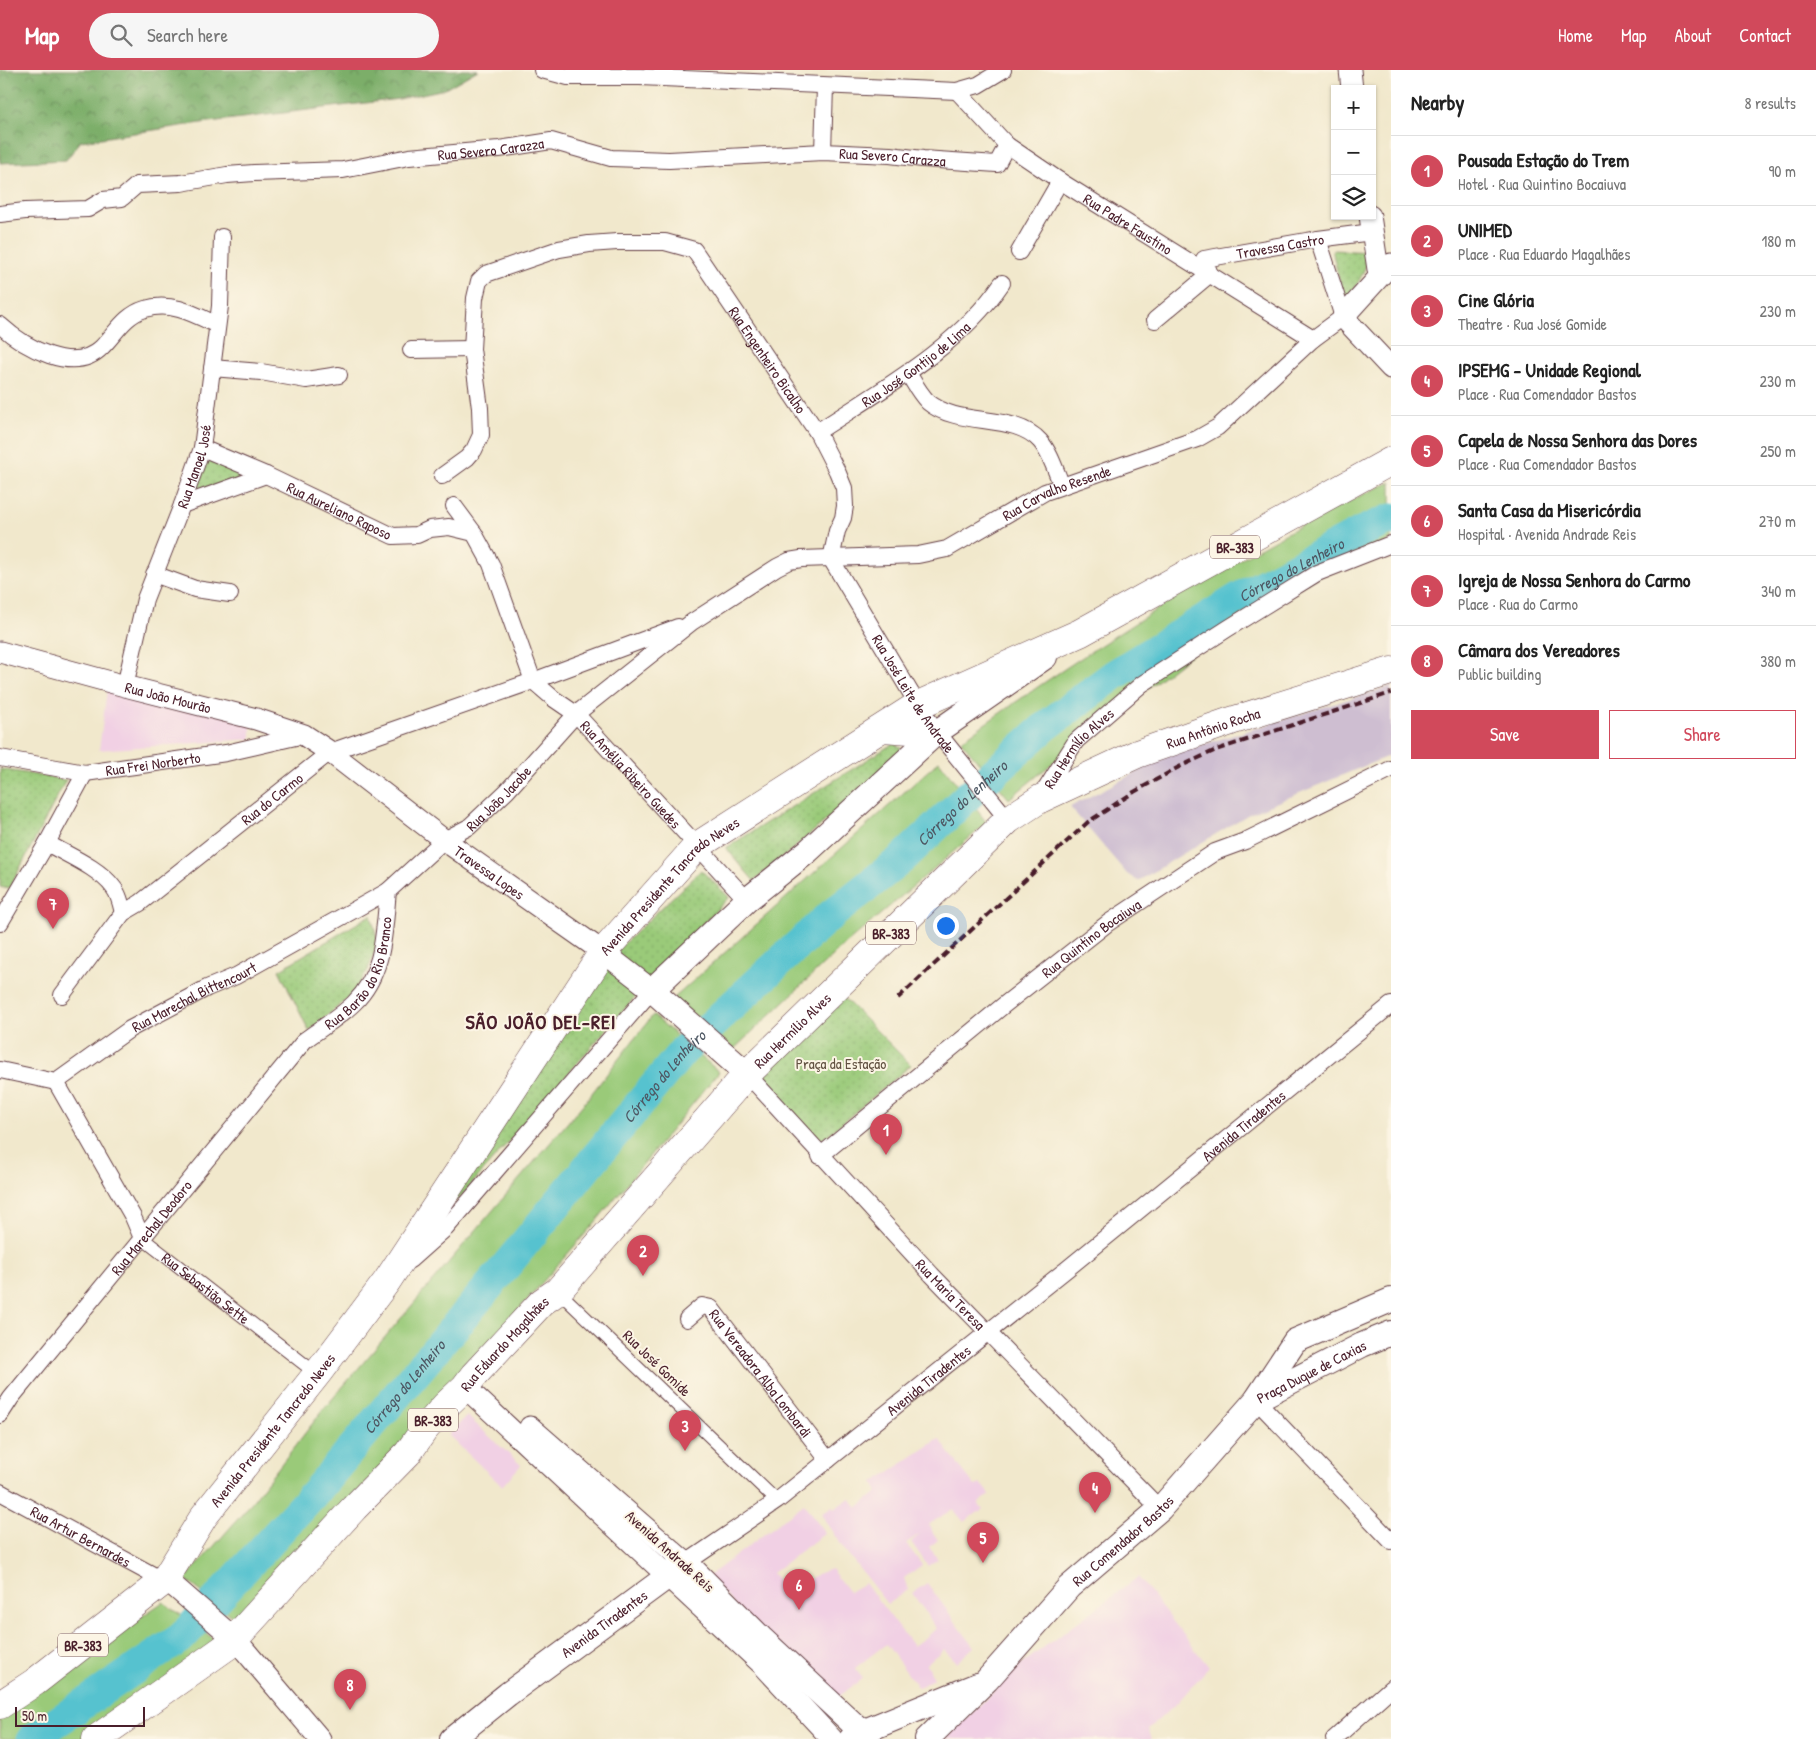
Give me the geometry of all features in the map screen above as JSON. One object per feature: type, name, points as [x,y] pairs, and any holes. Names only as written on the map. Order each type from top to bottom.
[{"type":"highway","name":"Avenida Presidente Tancredo Neves","points":[[170,1584],[204,1516],[317,1374],[387,1281],[603,952],[697,846],[918,704],[1080,633],[1391,461]]},
{"type":"highway","name":"Rua Antônio Rocha","points":[[1040,799],[1137,754],[1231,721],[1391,670]]},
{"type":"highway","points":[[883,728],[939,735]]},
{"type":"highway","name":"Rua Hermílio Alves","points":[[747,1074],[1008,820],[1040,799]]},
{"type":"highway","name":"Rua Eduardo Magalhães","points":[[96,1739],[229,1634],[246,1625],[354,1508],[408,1453],[424,1430],[445,1406],[542,1302],[558,1290],[747,1074]]},
{"type":"highway","name":"BR-383","points":[[0,1705],[35,1682],[170,1584]]},
{"type":"main road","name":"Avenida Presidente Tancredo Neves","points":[[656,994],[747,900],[808,851],[939,735],[1080,633]]},
{"type":"main road","points":[[656,994],[747,1074]]},
{"type":"main road","name":"Praça Duque de Caxias","points":[[1256,1400],[1296,1341],[1391,1300]]},
{"type":"main road","name":"Praça Duque de Caxias","points":[[1256,1400],[1362,1345],[1391,1333]]},
{"type":"main road","name":"Rua Comendador Bastos","points":[[927,1739],[988,1680],[1069,1587],[1160,1509],[1256,1400]]},
{"type":"main road","name":"Avenida Andrade Reis","points":[[678,1570],[761,1638],[860,1737]]},
{"type":"main road","name":"Avenida Tiradentes","points":[[452,1739],[508,1694],[678,1570]]},
{"type":"main road","name":"Rua Comendador Bastos","points":[[860,1737],[988,1680]]},
{"type":"street","points":[[542,70],[568,77],[640,77],[957,91],[978,85],[1003,70]]},
{"type":"street","points":[[1350,70],[1352,85]]},
{"type":"street","points":[[823,152],[825,86]]},
{"type":"street","name":"Rua Padre Faustino","points":[[957,91],[1007,145],[1060,181],[1313,339]]},
{"type":"street","name":"Rua Severo Carazza","points":[[0,214],[25,211],[88,209],[103,200],[122,198],[138,185],[181,183],[227,174],[344,170],[409,157],[499,149],[551,141],[611,158],[669,160],[823,152],[890,155],[997,164],[1007,145]]},
{"type":"street","points":[[1019,252],[1060,181]]},
{"type":"street","points":[[1371,224],[1385,270]]},
{"type":"street","name":"Travessa Castro","points":[[1210,274],[1204,259],[1318,239],[1371,224]]},
{"type":"street","name":"Rua Manoel José","points":[[125,686],[143,608],[154,574],[182,506],[202,448],[222,285],[222,238]]},
{"type":"street","points":[[1318,239],[1343,317],[1391,368]]},
{"type":"street","name":"Rua Engenheiro Bicalho","points":[[472,349],[478,281],[486,274],[559,249],[589,244],[664,242],[694,250],[817,432],[837,471],[846,499],[844,514],[837,531],[831,559]]},
{"type":"street","name":"Rua Carvalho Resende","points":[[692,622],[785,563],[802,559],[918,555],[947,549],[1030,500],[1062,486],[1204,436],[1224,423],[1313,339],[1343,317],[1385,270]]},
{"type":"street","points":[[1155,320],[1210,274]]},
{"type":"street","name":"Rua José Gontijo de Lima","points":[[817,432],[908,373],[961,330],[1002,283]]},
{"type":"street","points":[[3,334],[53,356],[78,360],[94,354],[102,348],[127,319],[144,310],[164,307],[183,309],[217,325]]},
{"type":"street","points":[[411,350],[472,349],[481,416],[481,435],[474,450],[467,458],[442,476]]},
{"type":"street","points":[[212,368],[261,372],[306,380],[339,375]]},
{"type":"street","points":[[908,373],[926,399],[942,410],[956,415],[1016,426],[1035,436],[1044,447],[1062,486]]},
{"type":"street","name":"Rua Aureliano Raposo","points":[[202,448],[393,536],[417,536],[430,529],[443,527],[458,528],[474,533]]},
{"type":"street","points":[[182,506],[266,476]]},
{"type":"street","points":[[454,506],[474,533],[491,564],[534,681]]},
{"type":"street","name":"Rua Hermílio Alves","points":[[1040,799],[1076,741],[1142,684],[1317,573],[1391,544]]},
{"type":"street","name":"Rua José Leite de Andrade","points":[[831,559],[918,704],[939,735],[1008,820]]},
{"type":"street","points":[[154,574],[195,589],[230,594]]},
{"type":"street","name":"Rua do Carmo","points":[[62,995],[123,913],[140,903],[330,752],[534,681],[692,622]]},
{"type":"street","name":"Rua João Jacobe","points":[[388,891],[444,840],[469,827],[507,791],[576,714],[692,622]]},
{"type":"street","name":"Rua João Mourão","points":[[0,652],[256,719],[304,735],[330,752]]},
{"type":"street","name":"Rua Amélia Ribeiro Guedes","points":[[534,681],[554,699],[576,714],[747,900]]},
{"type":"street","name":"Rua Frei Norberto","points":[[0,758],[85,773],[226,753],[304,735]]},
{"type":"street","name":"Travessa Lopes","points":[[330,752],[444,840],[603,952],[656,994]]},
{"type":"street","name":"Rua Quintino Bocaiuva","points":[[820,1156],[1004,1005],[1108,923],[1214,852],[1245,841],[1391,770]]},
{"type":"street","points":[[0,924],[4,908],[47,843],[85,773]]},
{"type":"street","points":[[47,843],[89,867],[113,886],[118,895],[123,913]]},
{"type":"street","name":"Rua Barão do Rio Branco","points":[[305,1040],[355,1003],[372,979],[382,954],[388,891]]},
{"type":"street","name":"Rua Marechal Bittencourt","points":[[56,1082],[130,1028],[207,988],[236,976],[388,891]]},
{"type":"street","name":"Avenida Presidente Tancredo Neves","points":[[387,1281],[446,1228],[656,994]]},
{"type":"street","name":"Avenida Tiradentes","points":[[678,1570],[777,1500],[828,1460],[1083,1256],[1391,1005]]},
{"type":"street","name":"Rua Marechal Deodoro","points":[[0,1415],[11,1398],[305,1040]]},
{"type":"street","points":[[0,1070],[56,1082]]},
{"type":"street","name":"Rua Maria Teresa","points":[[747,1074],[820,1156],[987,1332],[1160,1509]]},
{"type":"street","name":"Rua Sebastião Sette","points":[[56,1082],[133,1217],[142,1238],[317,1374]]},
{"type":"street","name":"Rua José Gomide","points":[[558,1290],[777,1500]]},
{"type":"street","name":"Rua Vereadora Alba Lombardi","points":[[687,1319],[702,1306],[711,1308],[828,1460]]},
{"type":"street","name":"Avenida Andrade Reis","points":[[469,1381],[678,1570],[832,1739]]},
{"type":"street","points":[[1256,1400],[1391,1541]]},
{"type":"street","name":"Rua Artur Bernardes","points":[[0,1492],[170,1584]]},
{"type":"street","points":[[170,1584],[229,1634],[320,1739]]},
{"type":"street","points":[[1334,1739],[1391,1688]]},
{"type":"shaded area","points":[[1391,686],[1391,755],[1249,814],[1138,881],[1127,874],[1070,807],[1169,755]]},
{"type":"shaded area","points":[[107,690],[251,721],[251,739],[99,750]]},
{"type":"shaded area","points":[[467,1416],[521,1465],[502,1486],[448,1435]]},
{"type":"shaded area","points":[[939,1439],[975,1486],[980,1483],[990,1495],[978,1503],[983,1509],[964,1522],[953,1509],[928,1525],[938,1540],[929,1547],[938,1559],[928,1566],[911,1542],[921,1533],[906,1543],[922,1565],[904,1578],[908,1590],[887,1604],[840,1544],[821,1514],[832,1506],[834,1509],[850,1498],[857,1508],[878,1492],[873,1483]]},
{"type":"shaded area","points":[[804,1504],[825,1533],[772,1573],[789,1594],[817,1574],[831,1569],[849,1592],[865,1583],[913,1646],[937,1629],[912,1593],[927,1583],[974,1647],[957,1662],[944,1649],[926,1664],[934,1678],[918,1688],[886,1644],[855,1668],[863,1678],[824,1708],[709,1576]]},
{"type":"shaded area","points":[[1138,1577],[1209,1667],[1177,1703],[1148,1729],[1152,1739],[946,1739],[1019,1666]]},
{"type":"green space","points":[[0,70],[478,70],[445,89],[399,99],[201,123],[81,141],[66,160],[0,163]]},
{"type":"green space","points":[[1332,250],[1372,252],[1360,279],[1345,304]]},
{"type":"green space","points":[[204,453],[254,478],[193,496]]},
{"type":"green space","points":[[1391,482],[1391,540],[1239,617],[1009,799],[961,741],[1068,667],[1204,580],[1309,521]]},
{"type":"green space","points":[[894,743],[901,748],[902,757],[754,881],[726,848]]},
{"type":"green space","points":[[939,761],[987,823],[840,949],[734,1049],[673,999]]},
{"type":"green space","points":[[0,769],[66,780],[9,889],[0,887]]},
{"type":"green space","points":[[701,870],[729,897],[646,983],[610,957]]},
{"type":"green space","points":[[371,915],[378,943],[368,970],[352,995],[309,1031],[279,970]]},
{"type":"green space","points":[[605,963],[641,990],[457,1201],[451,1197]]},
{"type":"green space","name":"Praça da Estação","points":[[843,997],[911,1065],[818,1143],[757,1077]]},
{"type":"green space","points":[[653,1015],[719,1072],[593,1225],[242,1624],[185,1579],[244,1512],[323,1410],[585,1102]]},
{"type":"green space","points":[[163,1602],[218,1642],[97,1739],[0,1739],[0,1712]]},
{"type":"waterway","name":"Córrego do Lenheiro","points":[[32,1739],[182,1637],[317,1490],[501,1272],[683,1051],[826,919],[903,858],[969,795],[1046,726],[1114,675],[1240,597],[1363,531],[1391,519]]},
{"type":"railway","points":[[898,998],[1088,822],[1134,792],[1179,767],[1216,750],[1391,693]]},
{"type":"place","name":"Igreja de Nossa Senhora do Carmo","points":[[53,929]]},
{"type":"place","name":"Pousada Estação do Trem","points":[[886,1155]]},
{"type":"place","name":"UNIMED","points":[[643,1276]]},
{"type":"place","name":"Cine Glória","points":[[685,1451]]},
{"type":"place","name":"IPSEMG - Unidade Regional","points":[[1095,1513]]},
{"type":"place","name":"Capela de Nossa Senhora das Dores","points":[[983,1563]]},
{"type":"place","name":"Santa Casa da Misericórdia","points":[[799,1610]]},
{"type":"place","name":"Câmara dos Vereadores","points":[[350,1710]]},
{"type":"district","name":"SÃO JOÃO DEL-REI","points":[[541,1021]]}]
